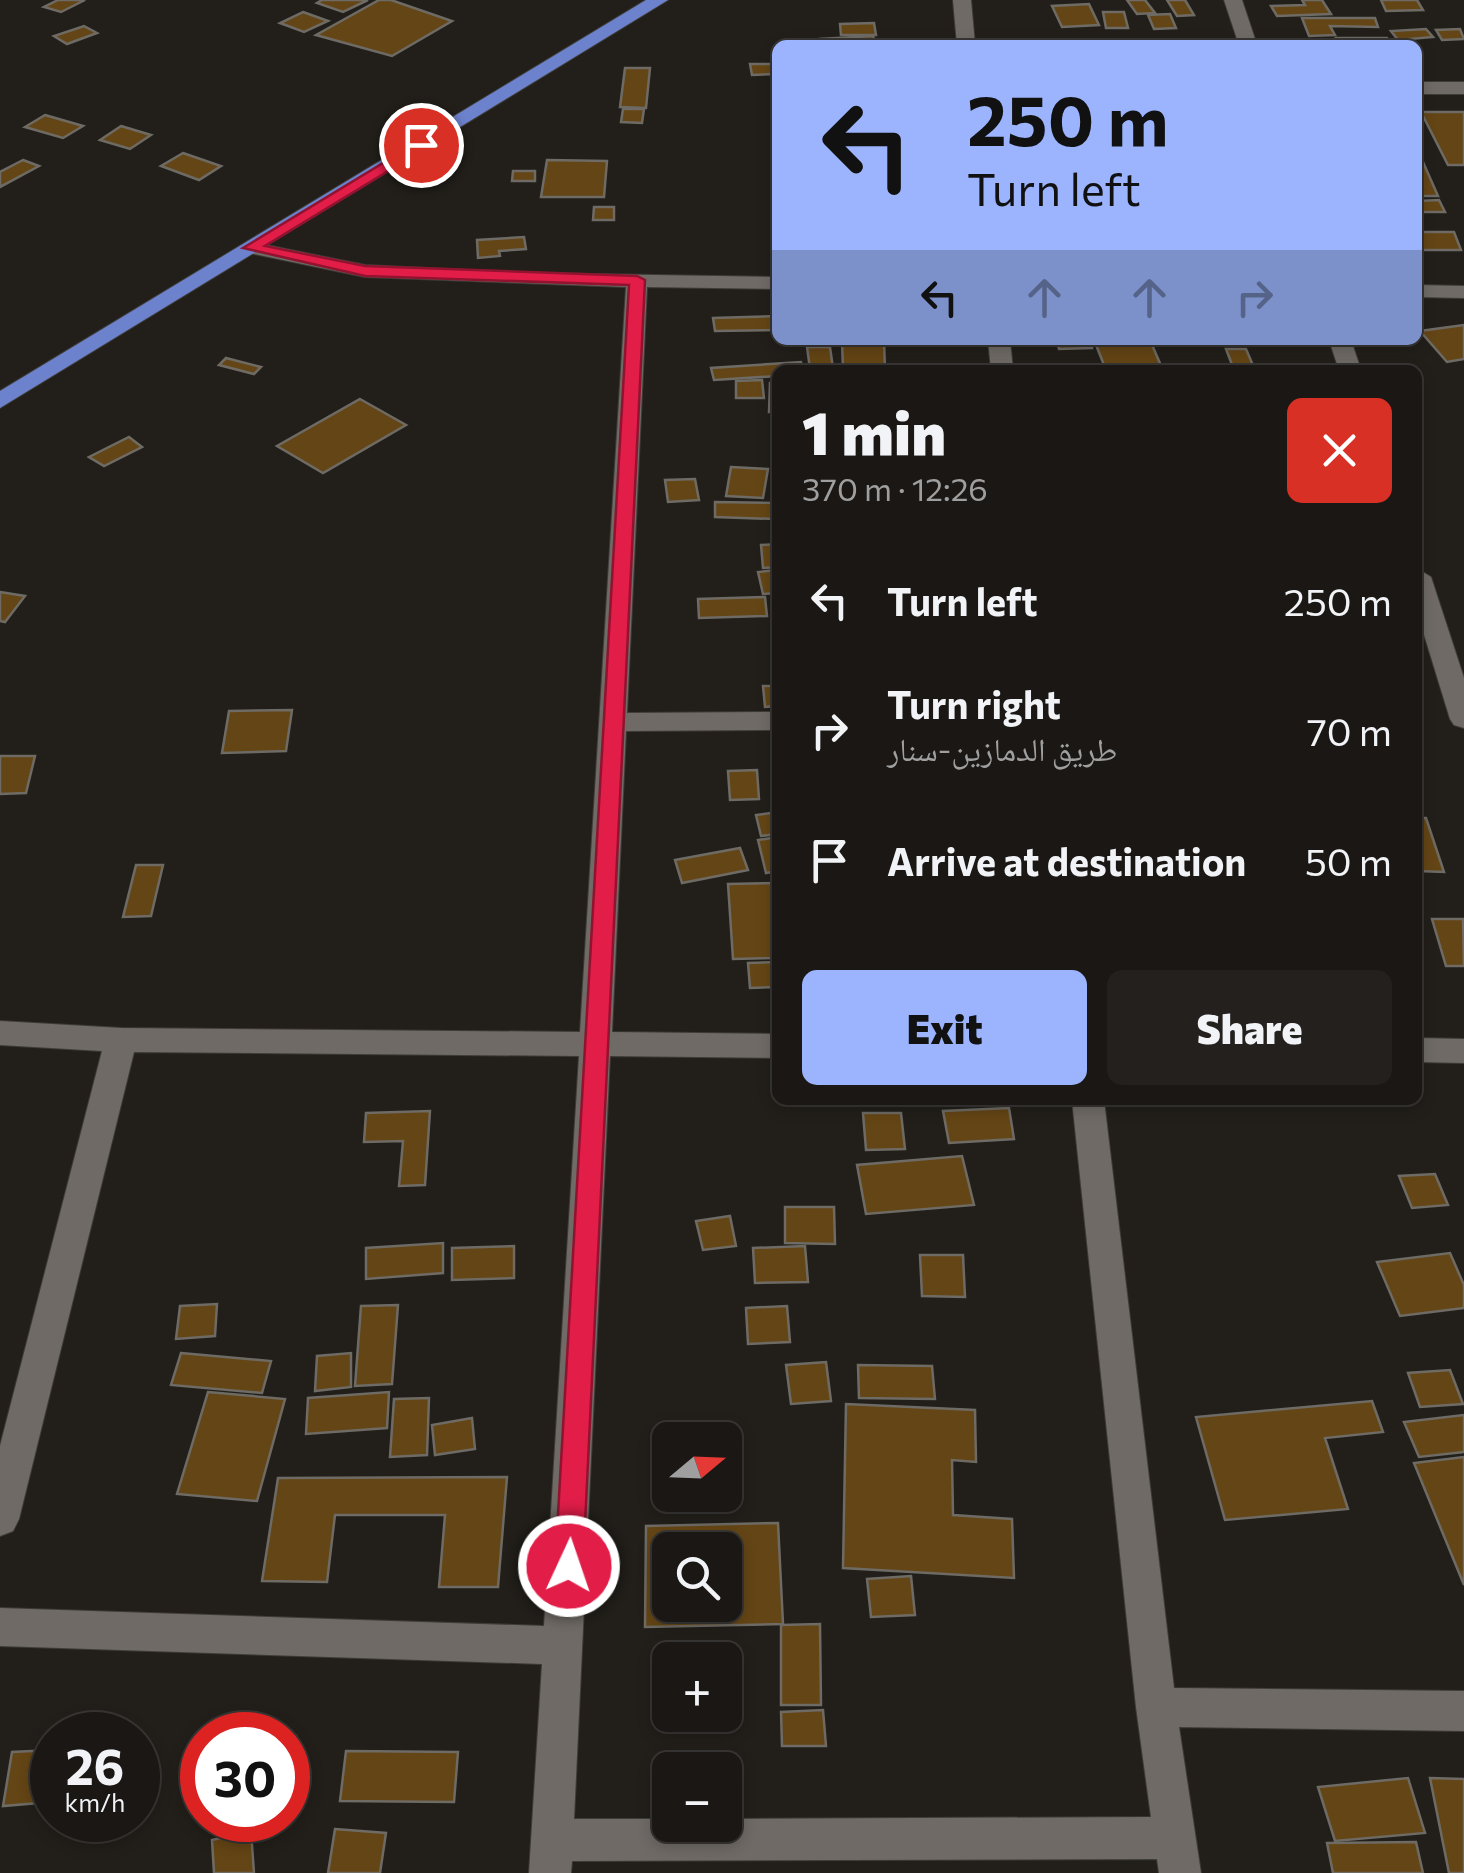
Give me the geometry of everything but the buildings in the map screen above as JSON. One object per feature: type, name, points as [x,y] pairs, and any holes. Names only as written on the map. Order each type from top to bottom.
[{"type":"highway","points":[[0,400],[659,0]]},
{"type":"street","points":[[962,0],[966,40]]},
{"type":"street","points":[[1233,0],[1246,40]]},
{"type":"street","points":[[1422,88],[1464,88]]},
{"type":"street","points":[[251,248],[365,271],[772,282]]},
{"type":"street","points":[[637,280],[551,1856],[1178,1856],[1156,1707],[1089,1105]]},
{"type":"street","points":[[1422,291],[1464,292]]},
{"type":"street","points":[[1422,589],[1464,719]]},
{"type":"street","points":[[614,722],[772,721]]},
{"type":"street","points":[[0,1034],[121,1040],[772,1046]]},
{"type":"street","points":[[0,1520],[121,1040]]},
{"type":"street","points":[[1422,1050],[1464,1051]]},
{"type":"street","points":[[0,1627],[565,1646]]},
{"type":"street","points":[[1156,1707],[1464,1711]]},
{"type":"route","points":[[421,145],[251,248],[365,271],[637,280],[569,1566]]}]
